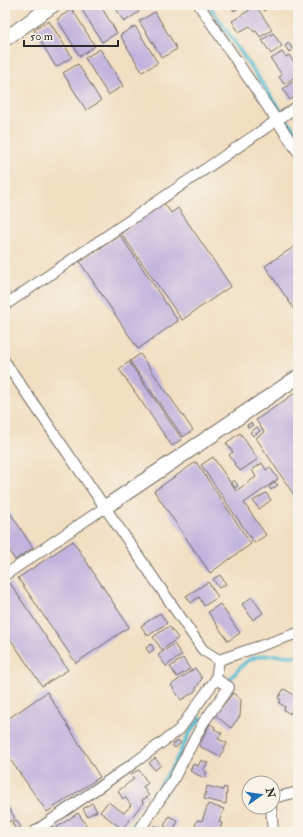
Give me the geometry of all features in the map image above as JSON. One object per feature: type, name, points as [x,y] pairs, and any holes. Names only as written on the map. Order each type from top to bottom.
[{"type":"street","points":[[5,38],[53,5]]},
{"type":"street","points":[[199,5],[298,152]]},
{"type":"street","points":[[5,306],[298,106]]},
{"type":"street","points":[[5,362],[203,650],[219,660]]},
{"type":"street","points":[[5,575],[298,377]]},
{"type":"street","points":[[219,660],[298,634]]},
{"type":"street","points":[[34,832],[180,730],[216,679],[219,660]]},
{"type":"street","points":[[138,832],[172,782],[203,723],[229,687],[216,679]]},
{"type":"street","points":[[281,796],[298,792]]},
{"type":"street","points":[[272,815],[273,832]]},
{"type":"building","points":[[79,5],[100,5],[117,33],[102,42]]},
{"type":"building","points":[[114,5],[135,5],[139,12],[124,22]]},
{"type":"building","points":[[230,5],[242,5],[234,11]]},
{"type":"building","points":[[260,5],[267,5],[269,7],[264,11]]},
{"type":"building","points":[[256,6],[272,30],[260,37],[250,26],[239,32],[232,21]]},
{"type":"building","points":[[72,9],[95,46],[80,56],[57,19]]},
{"type":"building","points":[[155,12],[177,49],[162,58],[139,21]]},
{"type":"building","points":[[49,21],[72,57],[56,67],[34,30]]},
{"type":"building","points":[[135,26],[158,63],[142,72],[120,35]]},
{"type":"building","points":[[273,33],[282,46],[271,54],[262,40]]},
{"type":"building","points":[[289,43],[293,50],[289,52],[285,46]]},
{"type":"building","points":[[100,49],[123,86],[108,95],[85,58]]},
{"type":"building","points":[[282,52],[286,57],[289,55],[298,68],[298,72],[296,73],[298,75],[284,84],[279,77],[282,75],[271,59]]},
{"type":"building","points":[[78,64],[101,101],[86,110],[63,73]]},
{"type":"building","points":[[298,78],[298,94],[290,100],[283,89]]},
{"type":"building","points":[[164,203],[171,213],[178,208],[231,286],[182,320],[121,233]]},
{"type":"building","points":[[120,235],[178,321],[138,349],[80,262]]},
{"type":"building","points":[[298,244],[298,315],[265,266]]},
{"type":"building","points":[[140,354],[193,430],[183,437],[130,361]]},
{"type":"building","points":[[129,362],[182,439],[172,446],[119,369]]},
{"type":"building","points":[[298,391],[298,501],[256,438],[264,432],[256,420]]},
{"type":"building","points":[[251,423],[253,425],[248,428],[247,425]]},
{"type":"building","points":[[257,427],[260,431],[253,436],[250,432]]},
{"type":"building","points":[[240,433],[258,459],[240,471],[229,455],[233,452],[226,443]]},
{"type":"building","points":[[213,457],[236,491],[256,477],[252,470],[262,463],[266,470],[270,467],[278,479],[244,503],[266,535],[254,543],[201,465]]},
{"type":"building","points":[[196,462],[251,544],[210,573],[154,491]]},
{"type":"building","points":[[234,480],[238,486],[235,488],[231,482]]},
{"type":"building","points":[[275,482],[278,485],[271,490],[269,487]]},
{"type":"building","points":[[266,493],[271,500],[259,509],[253,501]]},
{"type":"building","points":[[5,505],[33,548],[15,560],[5,544]]},
{"type":"building","points":[[73,541],[129,627],[76,663],[18,578]]},
{"type":"building","points":[[220,575],[226,584],[219,588],[213,579]]},
{"type":"building","points":[[208,582],[218,597],[204,606],[199,597],[191,603],[186,596]]},
{"type":"building","points":[[10,583],[68,670],[42,686],[5,631],[5,586]]},
{"type":"building","points":[[252,597],[263,613],[253,620],[242,604]]},
{"type":"building","points":[[220,604],[240,633],[228,641],[208,612]]},
{"type":"building","points":[[160,613],[167,623],[148,636],[141,626]]},
{"type":"building","points":[[169,626],[178,638],[162,650],[153,637]]},
{"type":"building","points":[[151,644],[154,649],[149,653],[146,648]]},
{"type":"building","points":[[174,644],[182,655],[166,666],[158,655]]},
{"type":"building","points":[[183,658],[190,669],[177,677],[170,667]]},
{"type":"building","points":[[195,668],[202,678],[194,692],[181,700],[171,685]]},
{"type":"building","points":[[284,689],[296,696],[295,697],[298,699],[298,711],[296,714],[291,711],[290,714],[284,710],[285,707],[279,703],[281,700],[278,698]]},
{"type":"building","points":[[47,692],[100,777],[47,812],[5,752],[5,721]]},
{"type":"building","points":[[233,693],[241,700],[240,716],[231,728],[215,715]]},
{"type":"building","points":[[210,724],[215,727],[214,729],[222,733],[218,739],[227,743],[220,757],[199,746]]},
{"type":"building","points":[[178,740],[181,743],[175,748],[172,745]]},
{"type":"building","points":[[155,758],[161,765],[155,770],[149,763]]},
{"type":"building","points":[[201,760],[208,763],[203,770],[207,772],[204,778],[190,771],[193,764],[198,766]]},
{"type":"building","points":[[139,770],[148,783],[143,787],[149,796],[142,800],[143,803],[122,829],[100,812],[108,802],[124,813],[131,805],[125,797],[123,799],[118,791],[134,779],[131,774]]},
{"type":"building","points":[[207,786],[223,790],[224,787],[227,788],[226,804],[204,799]]},
{"type":"building","points":[[5,803],[15,818],[10,822],[5,816]]},
{"type":"building","points":[[92,803],[97,811],[87,816],[83,809]]},
{"type":"building","points":[[208,804],[224,809],[219,822],[222,823],[220,830],[217,829],[216,832],[201,832],[194,829],[197,820],[202,821]]},
{"type":"building","points":[[78,813],[91,832],[50,832]]},
{"type":"building","points":[[169,816],[178,821],[173,831],[164,826]]},
{"type":"building","points":[[16,820],[21,827],[16,830],[12,823]]},
{"type":"building","points":[[154,825],[167,832],[150,832]]},
{"type":"waterway","points":[[209,5],[298,136]]},
{"type":"waterway","points":[[225,685],[243,664],[251,659],[271,655],[298,656]]},
{"type":"waterway","points":[[128,832],[147,807],[175,762],[190,732],[201,718]]}]
